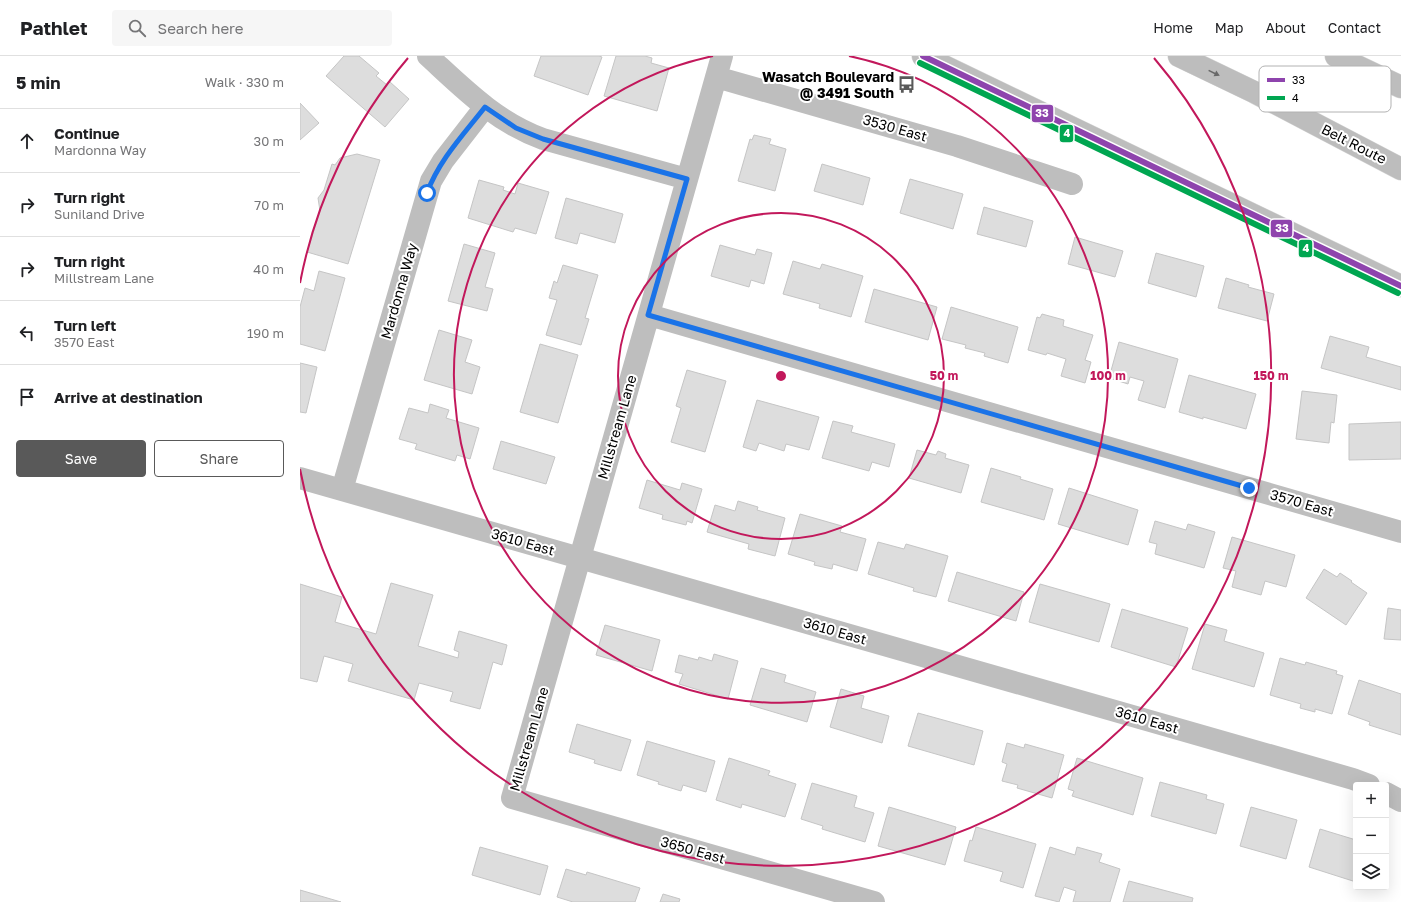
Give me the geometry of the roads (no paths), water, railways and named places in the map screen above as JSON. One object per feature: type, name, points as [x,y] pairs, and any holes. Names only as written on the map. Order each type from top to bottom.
[{"type":"main road","points":[[923,56],[1401,286]]},
{"type":"main road","name":"Belt Route","points":[[1179,56],[1259,95]]},
{"type":"main road","points":[[1336,56],[1357,66]]},
{"type":"main road","points":[[1391,82],[1401,87]]},
{"type":"main road","name":"Belt Route","points":[[1293,112],[1401,168]]},
{"type":"street","points":[[428,56],[485,107],[516,128],[543,139],[687,179]]},
{"type":"street","name":"Millstream Lane","points":[[512,798],[722,56]]},
{"type":"street","name":"3530 East","points":[[716,77],[957,146],[1072,184]]},
{"type":"street","name":"Mardonna Way","points":[[342,490],[431,181],[443,161],[485,107]]},
{"type":"street","name":"3570 East","points":[[648,315],[1401,532]]},
{"type":"street","name":"3610 East","points":[[300,478],[1338,774],[1361,782]]},
{"type":"street","points":[[1389,795],[1401,801]]},
{"type":"street","name":"3650 East","points":[[512,798],[874,902]]},
{"type":"place","name":"Wasatch Boulevard @ 3491 South","points":[[907,85]]}]
